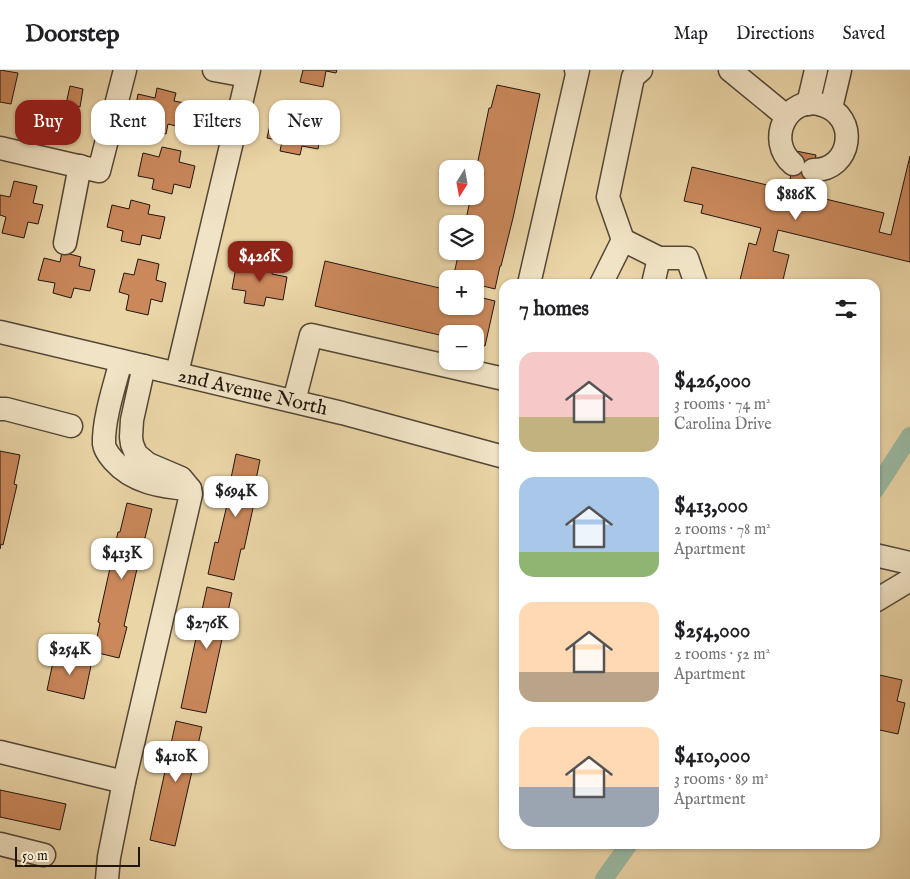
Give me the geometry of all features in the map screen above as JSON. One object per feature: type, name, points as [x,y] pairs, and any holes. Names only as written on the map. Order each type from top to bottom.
[{"type":"street","points":[[0,148],[99,170],[124,70]]},
{"type":"street","points":[[177,373],[248,73],[214,70]]},
{"type":"street","points":[[530,279],[578,70],[576,70]]},
{"type":"street","points":[[641,70],[633,77],[608,197],[623,240],[659,258],[687,258],[694,279]]},
{"type":"street","points":[[730,70],[786,116]]},
{"type":"street","points":[[808,104],[816,70]]},
{"type":"street","points":[[831,108],[840,70]]},
{"type":"street","points":[[808,104],[820,104],[831,108],[840,116],[845,126],[847,137],[840,159],[820,170],[803,167],[788,159],[782,150],[781,126],[786,116],[800,106],[808,104]]},
{"type":"street","points":[[65,243],[80,166]]},
{"type":"street","points":[[604,279],[623,240]]},
{"type":"street","points":[[654,279],[659,258]]},
{"type":"street","name":"2nd Avenue North","points":[[0,332],[342,412],[499,456]]},
{"type":"street","points":[[294,401],[310,335],[499,378]]},
{"type":"street","points":[[121,360],[104,432],[104,446],[107,453],[126,473],[146,482],[162,487],[190,489]]},
{"type":"street","points":[[107,879],[108,857],[190,489],[181,478],[148,464],[136,454],[132,444],[132,420],[144,366]]},
{"type":"street","points":[[0,409],[71,426]]},
{"type":"street","points":[[880,556],[910,563]]},
{"type":"street","points":[[880,598],[910,580]]},
{"type":"street","points":[[0,752],[124,782]]},
{"type":"street","points":[[0,844],[44,855]]},
{"type":"building","points":[[0,70],[18,73],[11,104],[0,102]]},
{"type":"building","points":[[303,70],[337,70],[336,73],[326,71],[323,87],[300,82]]},
{"type":"building","points":[[497,85],[540,94],[513,218],[495,289],[484,286],[484,270],[455,270],[457,260],[484,260],[484,215],[467,215],[469,205],[484,205],[484,160],[478,160],[489,108],[491,108]]},
{"type":"building","points":[[70,86],[83,89],[81,101],[67,100]]},
{"type":"building","points":[[157,88],[176,93],[174,101],[175,126],[168,124],[166,134],[165,100],[137,100],[138,94],[155,98]]},
{"type":"building","points":[[281,145],[319,145],[318,149],[302,146],[300,155],[280,151]]},
{"type":"building","points":[[162,147],[181,151],[179,162],[195,166],[190,188],[174,184],[172,194],[152,189],[154,179],[138,176],[143,153],[159,157]]},
{"type":"building","points":[[796,151],[816,155],[810,184],[790,179]]},
{"type":"building","points":[[910,156],[910,262],[778,230],[773,251],[789,255],[783,279],[740,279],[749,243],[756,245],[761,228],[701,213],[703,205],[684,201],[692,167],[884,213],[879,232],[891,235]]},
{"type":"building","points":[[14,181],[37,186],[33,203],[43,205],[38,224],[28,222],[24,238],[2,233],[6,217],[0,215],[0,195],[10,197]]},
{"type":"building","points":[[131,200],[150,205],[148,214],[165,217],[160,239],[142,235],[140,245],[121,241],[123,231],[107,227],[112,205],[129,209]]},
{"type":"building","points":[[62,252],[81,257],[79,266],[95,270],[90,291],[74,288],[71,298],[53,293],[55,283],[38,280],[44,258],[60,262]]},
{"type":"building","points":[[138,259],[159,264],[156,280],[166,283],[162,302],[151,299],[148,315],[126,310],[129,295],[119,292],[124,273],[134,275]]},
{"type":"building","points":[[253,260],[274,265],[272,274],[287,277],[283,300],[266,297],[264,306],[244,303],[246,291],[232,289],[236,267],[251,270]]},
{"type":"building","points":[[325,261],[439,288],[439,315],[484,315],[484,298],[495,301],[485,346],[484,325],[439,325],[439,335],[315,306]]},
{"type":"building","points":[[0,451],[20,455],[14,484],[17,485],[3,545],[1,544],[0,549]]},
{"type":"building","points":[[236,454],[260,460],[254,489],[257,490],[244,549],[241,549],[234,580],[208,574],[215,542],[218,543],[232,484],[230,483]]},
{"type":"building","points":[[127,503],[152,509],[124,626],[127,627],[119,658],[94,652],[100,623],[98,622],[118,532],[120,532]]},
{"type":"building","points":[[207,587],[232,593],[206,713],[181,708]]},
{"type":"building","points":[[55,653],[92,661],[84,699],[47,690]]},
{"type":"building","points":[[880,675],[902,680],[897,701],[905,703],[898,734],[880,730]]},
{"type":"building","points":[[176,721],[202,727],[175,846],[150,840]]},
{"type":"building","points":[[0,790],[66,804],[60,830],[0,817]]},
{"type":"waterway","points":[[880,482],[910,436]]},
{"type":"waterway","points":[[604,879],[625,849]]}]
